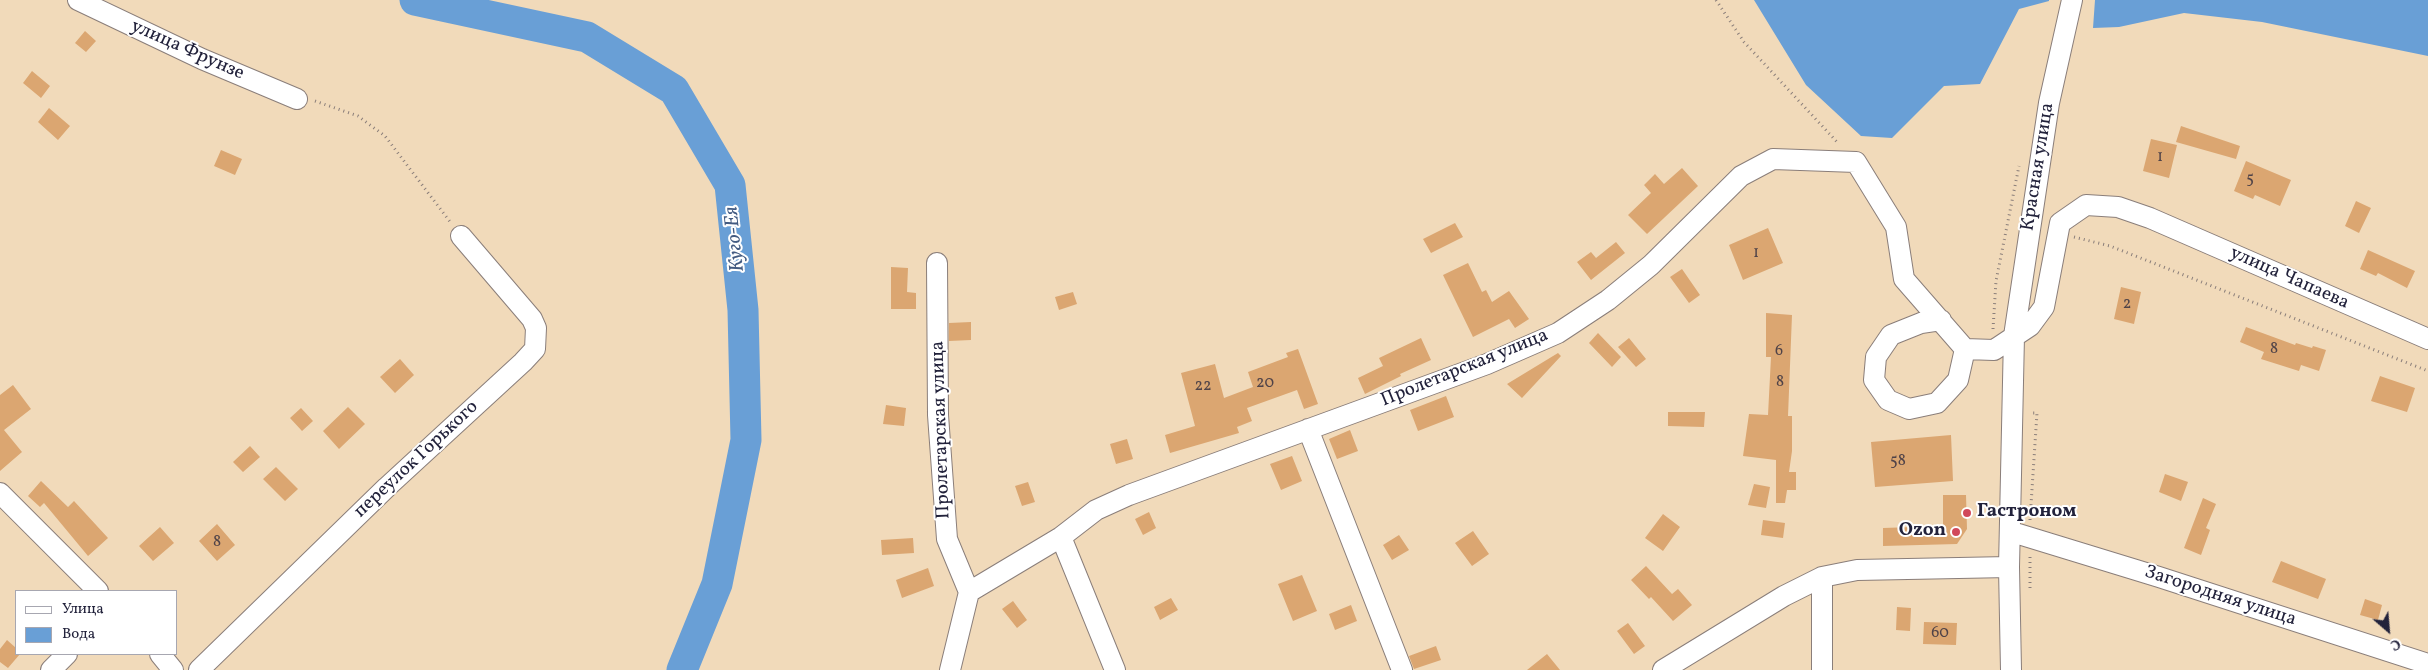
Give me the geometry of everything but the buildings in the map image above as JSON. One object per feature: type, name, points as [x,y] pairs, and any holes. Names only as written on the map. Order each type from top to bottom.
[{"type":"street","name":"улица Фрунзе","points":[[78,0],[202,59],[297,99]]},
{"type":"street","name":"Красная улица","points":[[2011,670],[2009,567],[2012,532],[2014,336],[2049,103],[2072,0]]},
{"type":"street","name":"Пролетарская улица","points":[[937,264],[938,416],[947,539],[968,592],[1061,537],[1096,510],[1129,495],[1487,364],[1558,333],[1608,300],[1651,265],[1741,176],[1773,159],[1822,159],[1856,162]]},
{"type":"street","points":[[1856,162],[1896,227],[1904,279],[1965,348],[1994,350],[2030,326],[2044,307],[2058,232]]},
{"type":"street","name":"улица Чапаева","points":[[2058,232],[2060,223],[2086,204],[2118,207],[2150,218],[2428,339]]},
{"type":"street","name":"переулок Горького","points":[[199,670],[387,487],[535,349],[536,328],[532,319],[461,236]]},
{"type":"street","points":[[1942,320],[1921,323],[1891,335],[1876,357],[1874,380],[1888,400],[1910,409],[1937,403],[1958,380],[1965,348]]},
{"type":"street","points":[[1308,429],[1402,670]]},
{"type":"street","points":[[0,493],[97,590]]},
{"type":"street","name":"Загородняя улица","points":[[2012,532],[2159,577],[2428,664]]},
{"type":"street","points":[[1061,537],[1115,670]]},
{"type":"street","points":[[1663,670],[1784,596],[1822,576],[1857,570],[2009,567]]},
{"type":"street","points":[[1822,576],[1822,670]]},
{"type":"street","points":[[950,670],[968,592]]},
{"type":"street","points":[[52,670],[66,655]]},
{"type":"street","points":[[161,655],[173,670]]},
{"type":"path","points":[[1716,0],[1744,42],[1856,162]]},
{"type":"path","points":[[297,99],[309,99],[358,116],[385,136],[461,236]]},
{"type":"path","points":[[2007,225],[2029,229]]},
{"type":"path","points":[[2058,232],[2110,246],[2428,371]]},
{"type":"water","points":[[1754,0],[2049,1],[2019,9],[1980,84],[1944,86],[1892,138],[1861,136],[1806,85]]},
{"type":"water","points":[[2095,0],[2428,0],[2428,56],[2262,22],[2184,13],[2119,27],[2093,28]]},
{"type":"waterway","name":"Куго-Ея","points":[[415,0],[587,37],[674,90],[730,185],[743,310],[746,440],[717,584],[682,670]]},
{"type":"place","name":"Гастроном","points":[[1967,513]]},
{"type":"place","name":"Ozon","points":[[1956,532]]}]
